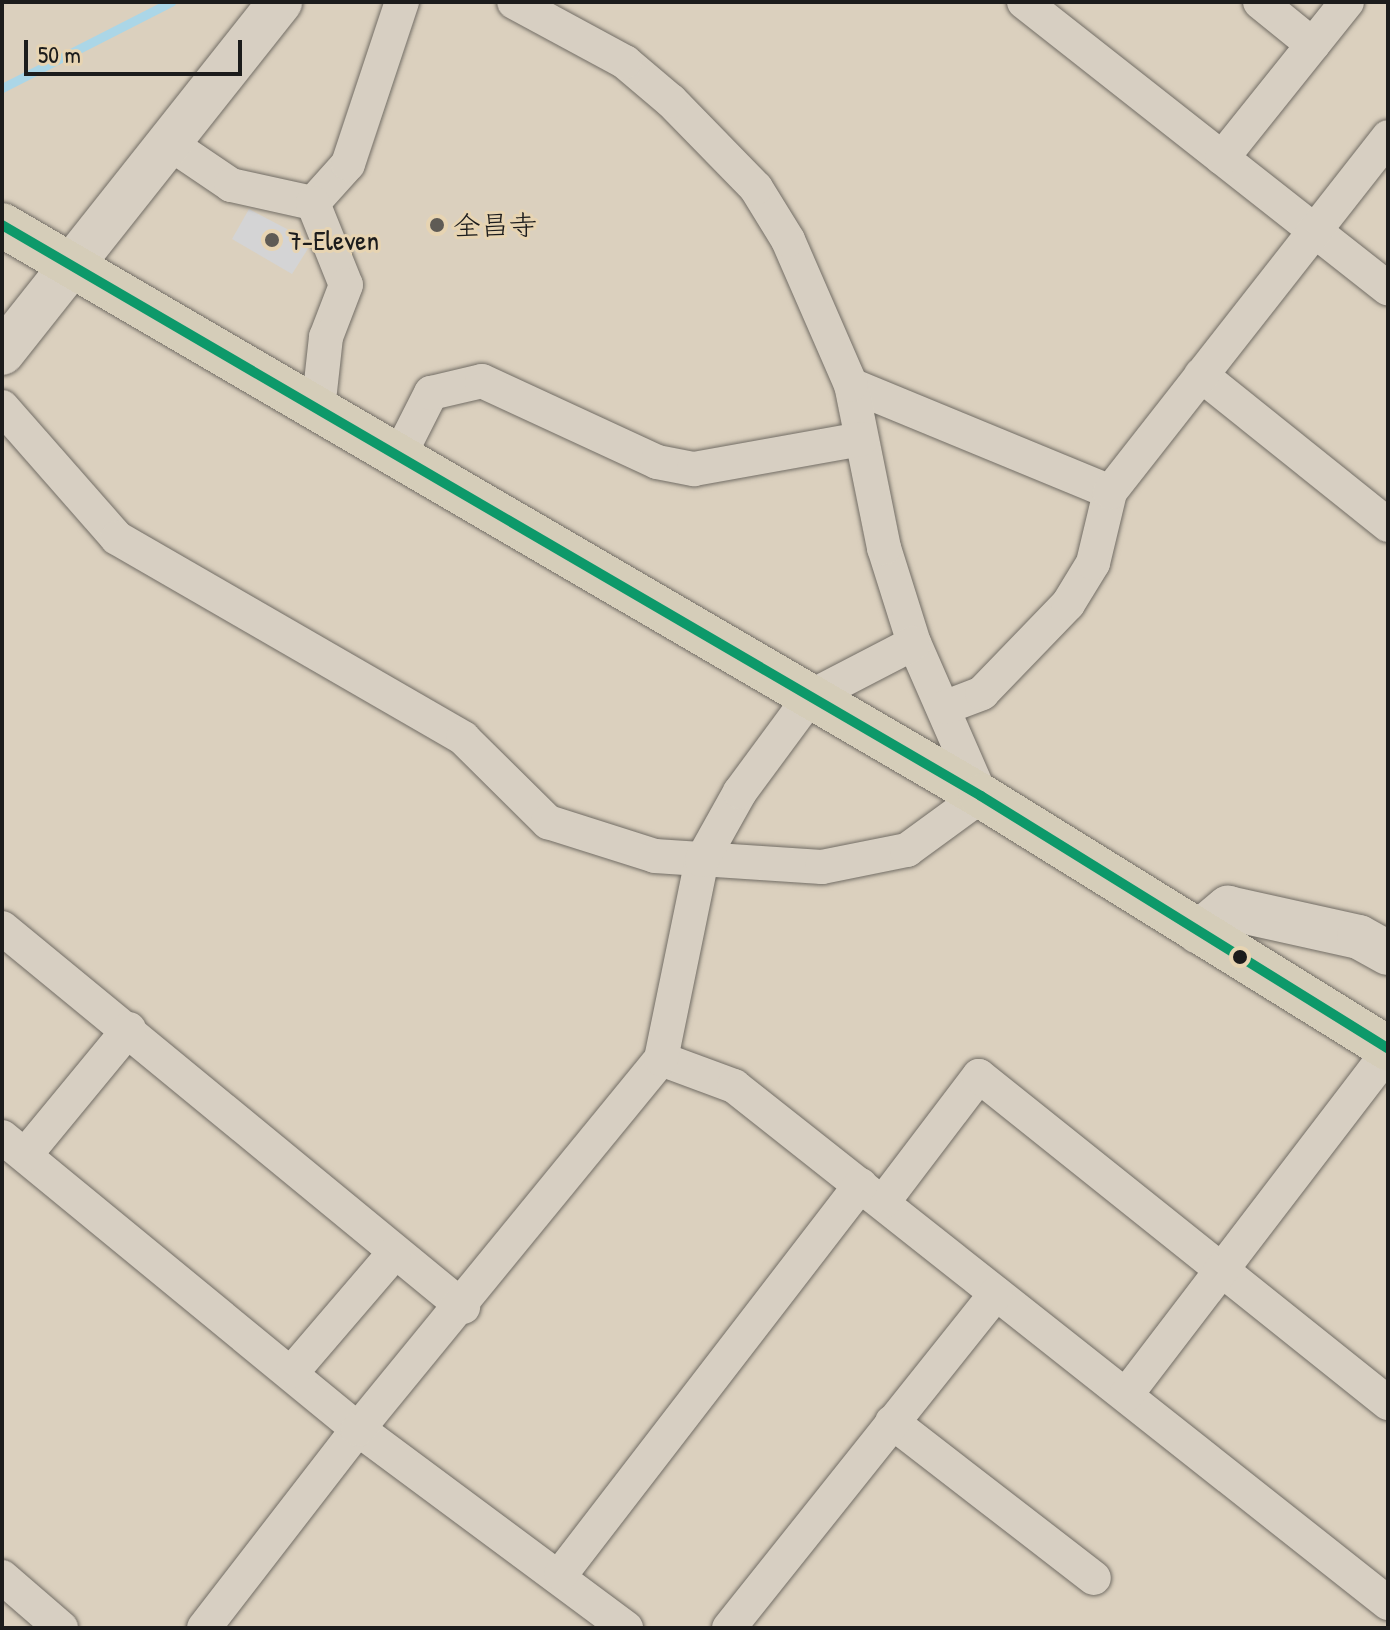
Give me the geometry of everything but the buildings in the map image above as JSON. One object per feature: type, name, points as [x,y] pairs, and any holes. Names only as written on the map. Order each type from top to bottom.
[{"type":"main road","points":[[2,225],[981,796],[1388,1050]]},
{"type":"street","points":[[2,353],[69,262],[169,143],[280,2]]},
{"type":"street","points":[[313,203],[348,164],[402,2]]},
{"type":"street","points":[[2,407],[117,538],[463,738],[548,822],[655,856],[822,867],[907,850],[981,796],[946,707],[914,643],[884,548],[851,385],[788,240],[756,188],[625,62],[514,2]]},
{"type":"street","points":[[1024,2],[1388,288]]},
{"type":"street","points":[[1260,2],[1313,45]]},
{"type":"street","points":[[1222,158],[1347,2]]},
{"type":"street","points":[[946,707],[982,693],[1068,604],[1093,563],[1110,492],[1388,137]]},
{"type":"street","points":[[169,143],[231,185],[313,203]]},
{"type":"street","points":[[313,203],[346,285],[326,337],[318,410]]},
{"type":"street","points":[[1201,375],[1388,525]]},
{"type":"street","points":[[399,456],[431,393],[482,381],[657,462],[694,469],[861,439]]},
{"type":"street","points":[[851,385],[1110,492]]},
{"type":"street","points":[[204,1628],[358,1429],[463,1307],[661,1059],[702,860],[740,792],[810,697],[914,643]]},
{"type":"street","points":[[1199,932],[1228,908],[1359,937],[1388,953]]},
{"type":"street","points":[[2,928],[129,1029],[394,1253],[463,1307]]},
{"type":"street","points":[[129,1029],[14,1146],[293,1371],[358,1429],[561,1574],[626,1628]]},
{"type":"street","points":[[1126,1395],[1223,1273],[1388,1050]]},
{"type":"street","points":[[661,1059],[734,1086],[1388,1603]]},
{"type":"street","points":[[561,1574],[872,1193],[979,1076],[1388,1403]]},
{"type":"street","points":[[293,1371],[394,1253]]},
{"type":"street","points":[[729,1628],[996,1293]]},
{"type":"street","points":[[892,1422],[1094,1578]]},
{"type":"street","points":[[2,1577],[61,1628]]},
{"type":"waterway","points":[[2,88],[171,2]]},
{"type":"transit line","points":[[2,225],[981,796],[1388,1048]]},
{"type":"place","name":"全昌寺","points":[[437,225]]},
{"type":"place","name":"7-Eleven","points":[[272,240]]}]
